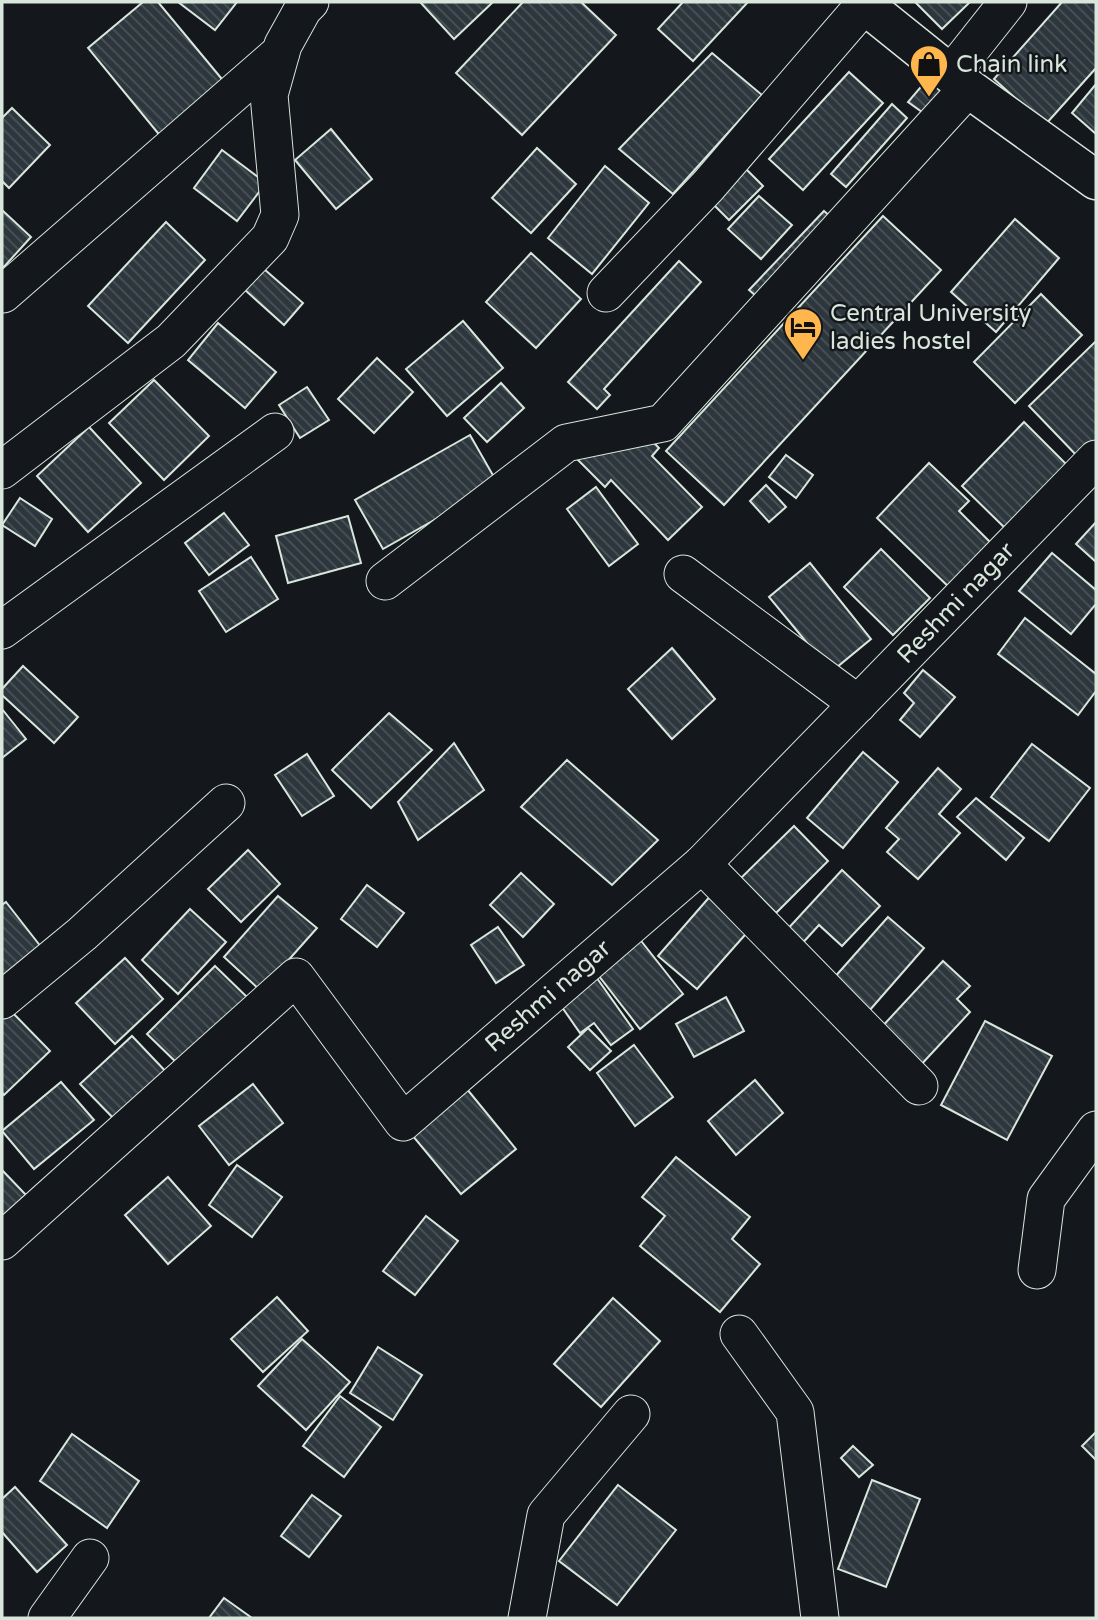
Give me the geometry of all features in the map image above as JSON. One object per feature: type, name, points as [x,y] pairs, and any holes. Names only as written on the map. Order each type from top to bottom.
[{"type":"street","points":[[2,470],[171,341],[270,238],[280,215],[269,95],[283,45],[303,9],[310,2]]},
{"type":"street","points":[[385,581],[566,443],[663,423],[959,81],[1009,2]]},
{"type":"street","points":[[606,293],[708,186],[862,3],[959,81],[1096,180]]},
{"type":"street","points":[[3,294],[281,52]]},
{"type":"street","points":[[2,630],[275,432]]},
{"type":"street","name":"Reshmi nagar","points":[[2,1241],[296,977],[402,1122],[702,863],[1096,459]]},
{"type":"street","points":[[683,573],[858,704]]},
{"type":"street","points":[[2,1000],[82,933],[226,803]]},
{"type":"street","points":[[702,863],[919,1086]]},
{"type":"street","points":[[1037,1270],[1046,1199],[1096,1130]]},
{"type":"street","points":[[739,1334],[795,1412],[820,1618]]},
{"type":"street","points":[[527,1618],[546,1515],[631,1414]]},
{"type":"street","points":[[47,1618],[90,1558]]},
{"type":"building","points":[[143,2],[158,2],[226,84],[162,138],[88,48]]},
{"type":"building","points":[[178,2],[237,2],[215,30]]},
{"type":"building","points":[[420,2],[493,2],[454,39]]},
{"type":"building","points":[[523,2],[581,2],[616,35],[522,135],[456,73]]},
{"type":"building","points":[[683,2],[748,2],[693,61],[658,29]]},
{"type":"building","points":[[915,2],[970,2],[942,29]]},
{"type":"building","points":[[1062,2],[1096,2],[1096,68],[1045,125],[994,79]]},
{"type":"building","points":[[712,53],[762,95],[673,194],[619,149]]},
{"type":"building","points":[[849,72],[883,103],[803,190],[769,159]]},
{"type":"building","name":"Chain link","points":[[931,75],[951,94],[929,117],[908,102]]},
{"type":"building","points":[[1096,84],[1096,134],[1072,113]]},
{"type":"building","points":[[892,104],[907,118],[846,187],[831,174]]},
{"type":"building","points":[[12,108],[50,145],[9,188],[2,181],[2,118]]},
{"type":"building","points":[[331,129],[372,179],[336,209],[295,160]]},
{"type":"building","points":[[537,148],[576,184],[531,233],[492,198]]},
{"type":"building","points":[[222,150],[266,183],[237,221],[194,188]]},
{"type":"building","points":[[736,159],[763,186],[729,220],[702,193]]},
{"type":"building","points":[[605,166],[649,203],[592,274],[548,238]]},
{"type":"building","points":[[759,196],[792,225],[761,259],[728,229]]},
{"type":"building","points":[[2,210],[31,237],[2,269]]},
{"type":"building","points":[[824,211],[838,223],[763,302],[749,290]]},
{"type":"building","name":"Central University ladies hostel","points":[[883,216],[941,270],[724,505],[666,451]]},
{"type":"building","points":[[1015,219],[1059,258],[996,332],[951,292]]},
{"type":"building","points":[[166,222],[205,260],[128,343],[88,306]]},
{"type":"building","points":[[531,253],[581,299],[536,348],[486,302]]},
{"type":"building","points":[[679,261],[701,282],[604,389],[610,395],[597,409],[568,382]]},
{"type":"building","points":[[264,269],[303,303],[284,325],[245,290]]},
{"type":"building","points":[[1041,294],[1082,335],[1015,403],[974,362]]},
{"type":"building","points":[[463,321],[503,368],[447,416],[406,369]]},
{"type":"building","points":[[218,323],[276,372],[245,408],[188,360]]},
{"type":"building","points":[[1096,341],[1096,445],[1081,460],[1029,406]]},
{"type":"building","points":[[377,358],[413,392],[374,433],[338,399]]},
{"type":"building","points":[[154,380],[209,436],[164,480],[109,423]]},
{"type":"building","points":[[501,383],[524,408],[487,442],[464,418]]},
{"type":"building","points":[[307,387],[329,420],[300,438],[279,405]]},
{"type":"building","points":[[626,413],[659,448],[652,456],[702,507],[668,540],[611,480],[605,487],[578,460]]},
{"type":"building","points":[[1024,422],[1069,467],[1008,531],[962,486]]},
{"type":"building","points":[[89,427],[141,483],[88,532],[37,476]]},
{"type":"building","points":[[470,435],[498,484],[383,549],[355,500]]},
{"type":"building","points":[[786,455],[813,475],[796,498],[769,477]]},
{"type":"building","points":[[929,463],[969,501],[959,511],[994,546],[952,590],[877,518]]},
{"type":"building","points":[[766,485],[786,507],[769,522],[750,501]]},
{"type":"building","points":[[596,487],[638,544],[609,566],[567,509]]},
{"type":"building","points":[[20,498],[52,519],[35,546],[2,525]]},
{"type":"building","points":[[224,513],[249,545],[209,575],[185,543]]},
{"type":"building","points":[[348,516],[361,563],[288,583],[276,536]]},
{"type":"building","points":[[1096,522],[1096,562],[1076,544]]},
{"type":"building","points":[[881,549],[930,598],[893,635],[844,587]]},
{"type":"building","points":[[1052,553],[1096,590],[1096,604],[1071,634],[1019,591]]},
{"type":"building","points":[[251,557],[278,599],[226,632],[199,591]]},
{"type":"building","points":[[810,563],[871,639],[831,672],[769,597]]},
{"type":"building","points":[[1025,618],[1096,674],[1096,691],[1078,715],[998,654]]},
{"type":"building","points":[[672,648],[715,699],[672,739],[628,689]]},
{"type":"building","points":[[23,666],[78,717],[54,743],[2,695],[2,689]]},
{"type":"building","points":[[923,670],[955,697],[920,737],[900,720],[914,703],[904,693]]},
{"type":"building","points":[[2,709],[26,739],[2,758]]},
{"type":"building","points":[[389,713],[432,750],[371,808],[332,770]]},
{"type":"building","points":[[454,743],[484,790],[418,840],[398,802]]},
{"type":"building","points":[[1032,744],[1090,788],[1049,841],[991,797]]},
{"type":"building","points":[[863,752],[898,782],[843,848],[807,818]]},
{"type":"building","points":[[307,754],[334,796],[302,816],[275,775]]},
{"type":"building","points":[[567,760],[658,840],[612,885],[521,807]]},
{"type":"building","points":[[938,768],[961,789],[939,814],[960,833],[918,879],[887,852],[899,839],[886,828]]},
{"type":"building","points":[[976,798],[1024,838],[1006,860],[957,817]]},
{"type":"building","points":[[794,826],[828,861],[776,913],[741,878]]},
{"type":"building","points":[[248,850],[280,884],[241,922],[208,889]]},
{"type":"building","points":[[842,870],[880,906],[842,946],[819,925],[799,947],[784,933]]},
{"type":"building","points":[[521,873],[554,904],[523,937],[490,905]]},
{"type":"building","points":[[367,885],[404,913],[377,947],[341,919]]},
{"type":"building","points":[[713,893],[752,927],[697,989],[658,956]]},
{"type":"building","points":[[278,896],[317,928],[261,991],[224,957]]},
{"type":"building","points":[[6,902],[45,952],[2,987],[2,905]]},
{"type":"building","points":[[190,909],[226,942],[178,994],[142,960]]},
{"type":"building","points":[[888,917],[924,948],[869,1011],[833,979]]},
{"type":"building","points":[[498,927],[524,965],[496,983],[471,945]]},
{"type":"building","points":[[638,937],[683,994],[640,1029],[595,971]]},
{"type":"building","points":[[125,958],[163,999],[115,1044],[76,1003]]},
{"type":"building","points":[[943,961],[970,986],[957,999],[970,1012],[918,1068],[878,1031]]},
{"type":"building","points":[[215,966],[248,998],[180,1066],[147,1034]]},
{"type":"building","points":[[594,974],[633,1029],[611,1045],[594,1023],[580,1033],[557,1000]]},
{"type":"building","points":[[726,997],[744,1031],[694,1057],[676,1024]]},
{"type":"building","points":[[8,1008],[50,1051],[4,1095],[2,1014]]},
{"type":"building","points":[[985,1021],[1052,1056],[1007,1140],[941,1105]]},
{"type":"building","points":[[588,1028],[611,1051],[590,1070],[568,1047]]},
{"type":"building","points":[[132,1036],[171,1077],[120,1125],[80,1084]]},
{"type":"building","points":[[634,1045],[673,1097],[635,1126],[597,1073]]},
{"type":"building","points":[[755,1080],[783,1113],[736,1155],[708,1121]]},
{"type":"building","points":[[61,1082],[94,1120],[34,1169],[2,1131]]},
{"type":"building","points":[[462,1083],[516,1149],[461,1194],[407,1129]]},
{"type":"building","points":[[253,1084],[283,1123],[229,1165],[199,1126]]},
{"type":"building","points":[[676,1157],[750,1217],[732,1239],[760,1264],[720,1312],[640,1246],[665,1216],[642,1197]]},
{"type":"building","points":[[237,1165],[282,1197],[252,1237],[209,1205]]},
{"type":"building","points":[[2,1170],[26,1195],[2,1219]]},
{"type":"building","points":[[168,1177],[211,1226],[168,1264],[125,1215]]},
{"type":"building","points":[[426,1216],[458,1241],[415,1295],[383,1271]]},
{"type":"building","points":[[277,1297],[308,1331],[263,1372],[231,1339]]},
{"type":"building","points":[[613,1298],[660,1341],[601,1407],[554,1364]]},
{"type":"building","points":[[302,1339],[350,1382],[306,1430],[258,1386]]},
{"type":"building","points":[[378,1347],[422,1375],[393,1420],[350,1393]]},
{"type":"building","points":[[340,1396],[381,1427],[344,1477],[303,1446]]},
{"type":"building","points":[[1096,1432],[1096,1460],[1082,1446]]},
{"type":"building","points":[[72,1434],[139,1481],[107,1528],[40,1481]]},
{"type":"building","points":[[853,1446],[873,1465],[859,1477],[841,1458]]},
{"type":"building","points":[[872,1480],[920,1499],[886,1587],[838,1569]]},
{"type":"building","points":[[618,1485],[676,1530],[617,1605],[559,1561]]},
{"type":"building","points":[[15,1487],[67,1545],[37,1572],[2,1532],[2,1499]]},
{"type":"building","points":[[312,1495],[341,1516],[309,1557],[281,1536]]},
{"type":"building","points":[[224,1598],[252,1618],[209,1618]]},
{"type":"place","name":"Chain link","points":[[929,98]]},
{"type":"place","name":"Central University ladies hostel","points":[[803,361]]}]
